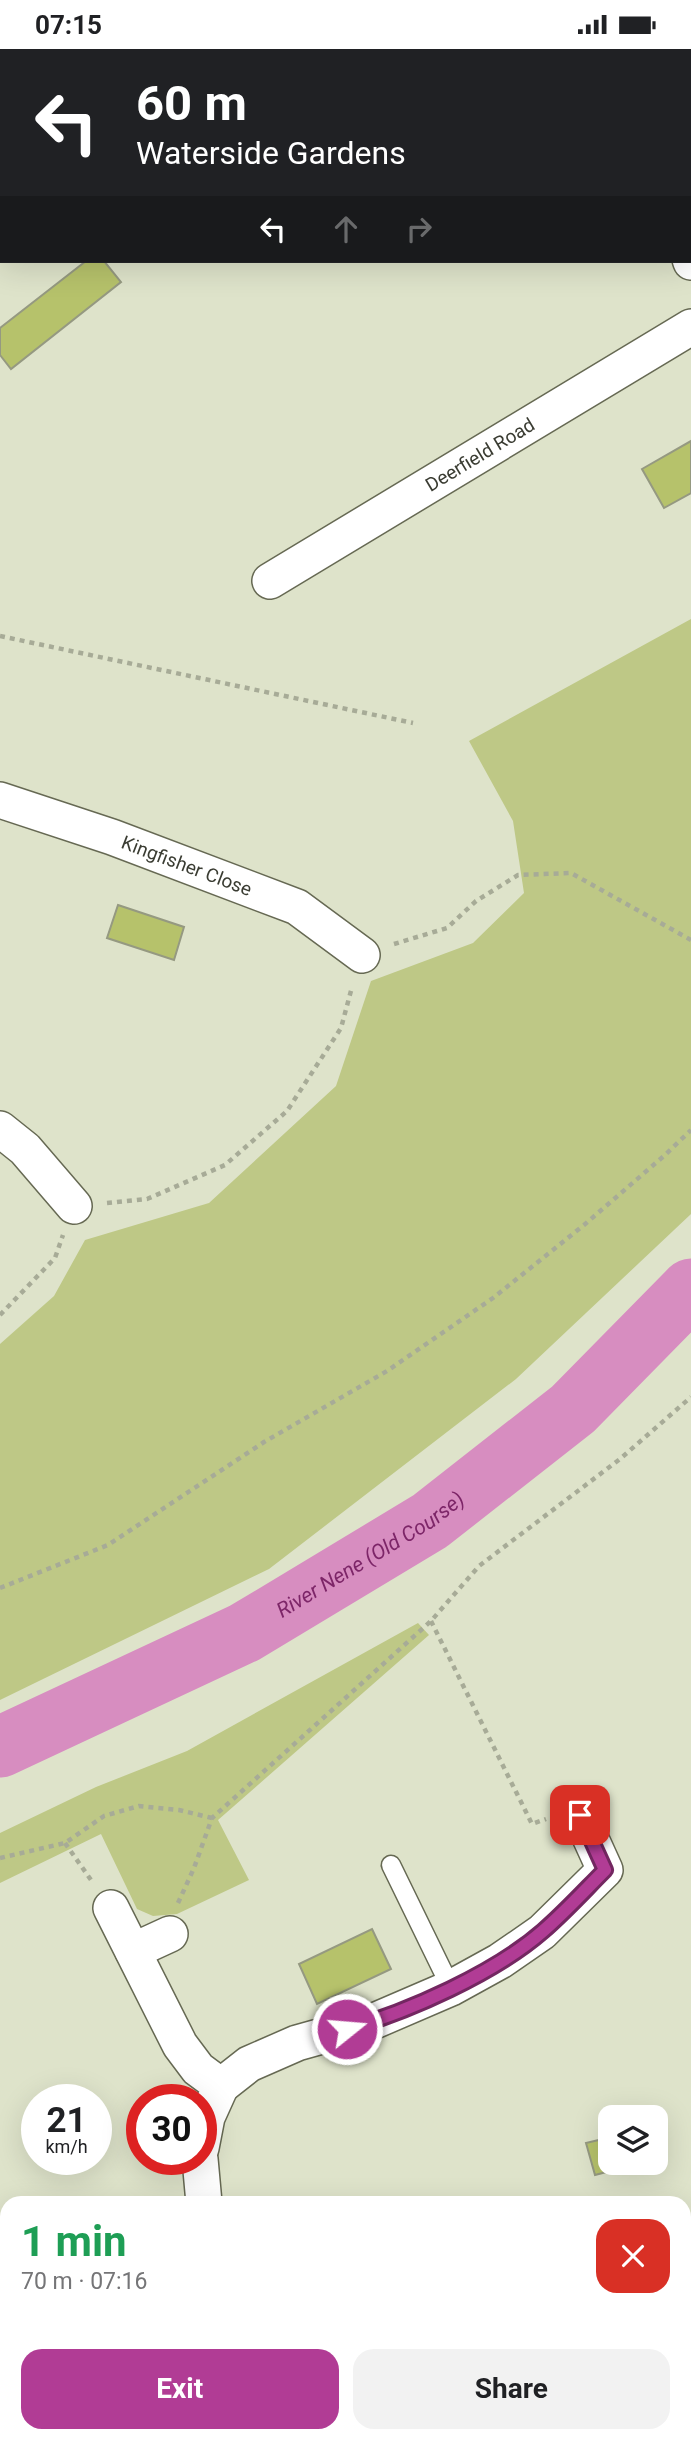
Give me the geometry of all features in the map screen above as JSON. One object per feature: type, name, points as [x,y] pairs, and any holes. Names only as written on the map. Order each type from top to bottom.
[{"type":"street","name":"Deerfield Road","points":[[270,581],[691,327]]},
{"type":"street","name":"Kingfisher Close","points":[[0,800],[112,837],[297,907],[362,955]]},
{"type":"street","points":[[0,1129],[25,1149],[74,1206]]},
{"type":"street","points":[[217,2094],[221,2086],[249,2064],[297,2043],[372,2022],[450,1988],[500,1961],[542,1932],[605,1870],[580,1815]]},
{"type":"street","points":[[111,1908],[180,2045],[198,2069],[221,2086]]},
{"type":"street","points":[[133,1951],[170,1934]]},
{"type":"street","points":[[201,2175],[203,2196]]},
{"type":"lane","points":[[391,1865],[450,1988]]},
{"type":"path","points":[[0,636],[413,723]]},
{"type":"path","points":[[0,1315],[55,1258],[74,1206],[147,1199],[225,1165],[287,1111],[341,1028],[362,955],[447,927],[476,901],[518,874],[571,873],[691,940]]},
{"type":"path","points":[[0,1588],[108,1545],[264,1442],[387,1371],[493,1298],[594,1217],[691,1130]]},
{"type":"path","points":[[170,1934],[174,1910],[194,1868],[212,1818],[431,1622],[479,1566],[620,1459],[691,1397]]},
{"type":"path","points":[[431,1622],[532,1823],[546,1818],[580,1815]]},
{"type":"path","points":[[0,1858],[65,1843],[104,1816],[139,1806],[212,1818]]},
{"type":"path","points":[[65,1843],[111,1908]]},
{"type":"green space","points":[[691,619],[691,1214],[516,1379],[269,1569],[0,1700],[0,1344],[54,1296],[85,1240],[209,1203],[336,1086],[371,981],[473,943],[524,893],[513,821],[469,741]]},
{"type":"green space","points":[[418,1623],[429,1635],[218,1820],[249,1880],[177,1914],[153,1916],[137,1909],[101,1834],[0,1883],[0,1833],[96,1787],[187,1751]]},
{"type":"building","points":[[83,263],[106,263],[121,282],[11,369],[0,355],[0,328]]},
{"type":"building","points":[[691,441],[691,493],[664,508],[642,469]]},
{"type":"building","points":[[118,905],[184,927],[174,960],[107,938]]},
{"type":"building","points":[[372,1929],[391,1969],[317,2004],[299,1964]]},
{"type":"building","points":[[598,2140],[598,2174],[595,2175],[586,2143]]},
{"type":"waterway","name":"River Nene (Old Course)","points":[[0,1747],[244,1633],[430,1521],[573,1409],[691,1289]]},
{"type":"route","points":[[347,2029],[372,2022],[450,1988],[500,1961],[542,1932],[605,1870],[580,1815]]}]
